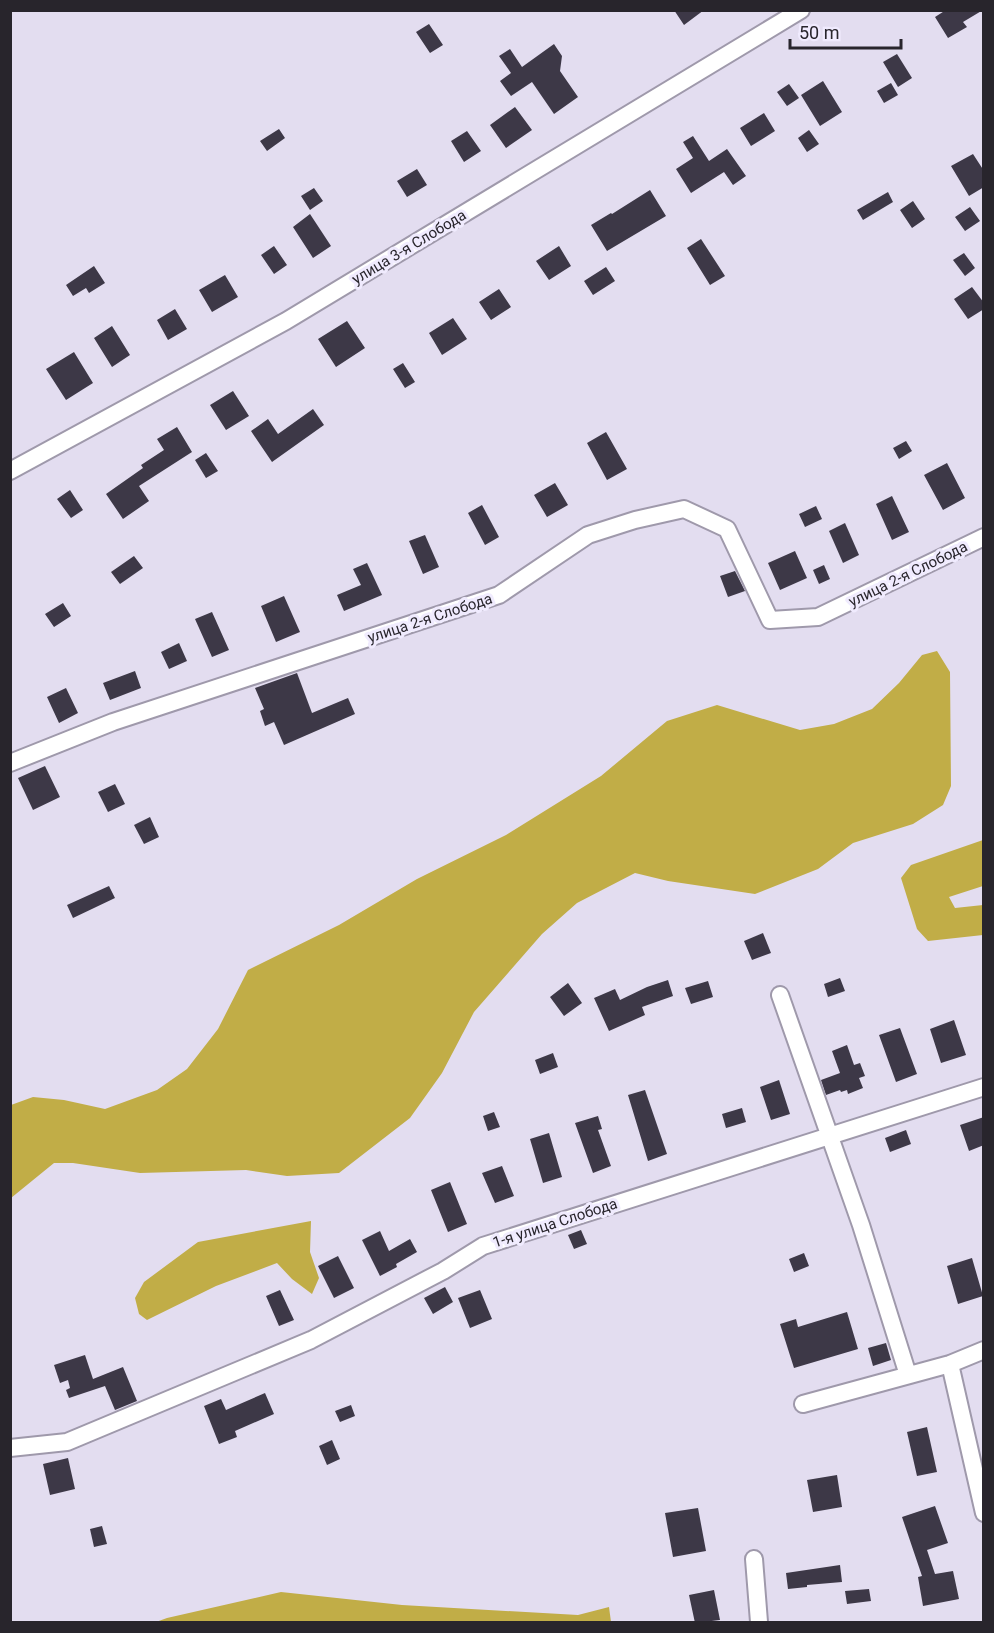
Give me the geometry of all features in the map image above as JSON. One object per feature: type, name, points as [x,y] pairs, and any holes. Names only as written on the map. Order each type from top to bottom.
[{"type":"street","name":"улица 3-я Слобода","points":[[10,471],[286,321],[801,10]]},
{"type":"street","name":"улица 2-я Слобода","points":[[10,763],[113,722],[499,595],[588,535],[635,520],[684,509],[727,529],[770,620],[819,617],[984,537]]},
{"type":"street","points":[[780,995],[861,1225],[908,1375]]},
{"type":"street","name":"1-я улица Слобода","points":[[10,1448],[67,1442],[311,1340],[443,1271],[483,1246],[984,1087]]},
{"type":"street","points":[[803,1404],[950,1364],[984,1350]]},
{"type":"street","points":[[950,1364],[984,1513]]},
{"type":"street","points":[[754,1559],[759,1623]]},
{"type":"shaded area","points":[[937,651],[950,672],[951,786],[943,805],[913,824],[853,843],[818,869],[755,894],[668,881],[635,873],[577,903],[542,934],[474,1012],[442,1073],[410,1118],[339,1173],[287,1176],[246,1170],[140,1173],[73,1163],[54,1163],[11,1198],[11,1105],[33,1097],[64,1100],[105,1109],[157,1090],[187,1069],[218,1029],[248,970],[339,925],[417,879],[506,835],[601,776],[667,721],[717,705],[800,730],[834,724],[872,709],[899,683],[922,655]]},
{"type":"shaded area","points":[[983,840],[983,886],[949,897],[955,908],[983,905],[983,935],[928,941],[917,929],[901,878],[911,865]]},
{"type":"shaded area","points":[[311,1221],[310,1252],[319,1278],[312,1294],[292,1279],[277,1263],[216,1286],[147,1320],[139,1314],[135,1298],[144,1282],[198,1242]]},
{"type":"shaded area","points":[[281,1592],[402,1605],[578,1615],[609,1607],[611,1622],[156,1622]]},
{"type":"building","points":[[674,10],[704,10],[684,25]]},
{"type":"building","points":[[946,10],[983,10],[963,22],[967,27],[948,38],[935,17]]},
{"type":"building","points":[[429,24],[443,45],[430,53],[416,32]]},
{"type":"building","points":[[554,44],[562,56],[560,71],[578,97],[554,114],[532,82],[511,96],[500,81],[511,73],[499,56],[510,49],[522,67]]},
{"type":"building","points":[[897,54],[912,78],[898,87],[883,62]]},
{"type":"building","points":[[823,81],[842,112],[820,126],[801,95]]},
{"type":"building","points":[[891,83],[898,95],[884,103],[877,91]]},
{"type":"building","points":[[789,84],[799,98],[787,106],[777,92]]},
{"type":"building","points":[[515,107],[532,130],[506,148],[490,125]]},
{"type":"building","points":[[764,113],[775,131],[751,146],[740,128]]},
{"type":"building","points":[[279,129],[285,138],[267,151],[260,141]]},
{"type":"building","points":[[809,130],[819,144],[807,152],[798,138]]},
{"type":"building","points":[[467,131],[481,151],[464,162],[451,141]]},
{"type":"building","points":[[693,136],[709,161],[727,149],[746,176],[733,185],[724,172],[691,193],[676,169],[693,158],[683,142]]},
{"type":"building","points":[[973,154],[984,171],[984,187],[969,196],[951,166]]},
{"type":"building","points":[[417,169],[427,185],[407,197],[397,181]]},
{"type":"building","points":[[314,188],[323,201],[310,210],[301,196]]},
{"type":"building","points":[[650,190],[666,216],[607,251],[591,225]]},
{"type":"building","points":[[888,192],[893,202],[863,220],[857,210]]},
{"type":"building","points":[[913,201],[925,219],[912,228],[900,210]]},
{"type":"building","points":[[970,207],[980,221],[965,231],[955,217]]},
{"type":"building","points":[[310,214],[331,246],[313,258],[293,227]]},
{"type":"building","points":[[701,239],[725,276],[710,285],[687,248]]},
{"type":"building","points":[[274,246],[287,265],[274,274],[261,255]]},
{"type":"building","points":[[559,246],[571,266],[549,280],[536,261]]},
{"type":"building","points":[[964,253],[975,268],[965,276],[953,260]]},
{"type":"building","points":[[94,266],[105,283],[89,293],[86,288],[73,296],[66,285]]},
{"type":"building","points":[[606,267],[615,281],[593,295],[584,281]]},
{"type":"building","points":[[225,275],[238,297],[212,312],[199,290]]},
{"type":"building","points":[[972,287],[984,303],[984,309],[968,319],[954,299]]},
{"type":"building","points":[[499,289],[511,307],[491,320],[479,302]]},
{"type":"building","points":[[175,309],[187,329],[168,340],[157,320]]},
{"type":"building","points":[[453,318],[467,339],[442,355],[429,333]]},
{"type":"building","points":[[347,321],[365,348],[336,367],[318,339]]},
{"type":"building","points":[[112,326],[130,355],[112,367],[94,338]]},
{"type":"building","points":[[74,352],[93,383],[66,400],[46,369]]},
{"type":"building","points":[[403,363],[415,382],[405,388],[393,369]]},
{"type":"building","points":[[233,391],[249,416],[226,430],[210,405]]},
{"type":"building","points":[[313,409],[324,425],[272,462],[251,431],[268,419],[278,434]]},
{"type":"building","points":[[177,427],[192,452],[139,486],[149,501],[123,519],[106,494],[143,468],[141,465],[164,450],[157,439]]},
{"type":"building","points":[[606,432],[627,469],[607,480],[587,443]]},
{"type":"building","points":[[906,441],[912,451],[899,459],[893,448]]},
{"type":"building","points":[[206,453],[218,471],[206,478],[195,460]]},
{"type":"building","points":[[947,463],[965,498],[943,510],[924,475]]},
{"type":"building","points":[[555,483],[568,505],[547,517],[534,495]]},
{"type":"building","points":[[70,490],[83,510],[71,518],[57,499]]},
{"type":"building","points":[[892,496],[909,532],[892,540],[876,504]]},
{"type":"building","points":[[482,505],[499,537],[485,545],[468,513]]},
{"type":"building","points":[[816,506],[822,519],[805,527],[799,514]]},
{"type":"building","points":[[845,523],[859,555],[843,563],[829,531]]},
{"type":"building","points":[[425,535],[439,567],[423,574],[409,541]]},
{"type":"building","points":[[795,551],[807,578],[780,590],[768,563]]},
{"type":"building","points":[[134,556],[143,568],[120,584],[111,572]]},
{"type":"building","points":[[367,563],[382,595],[344,611],[337,595],[361,585],[353,569]]},
{"type":"building","points":[[824,565],[830,579],[819,584],[813,570]]},
{"type":"building","points":[[735,571],[745,591],[728,597],[720,576]]},
{"type":"building","points":[[284,596],[300,632],[276,642],[261,606]]},
{"type":"building","points":[[63,603],[71,616],[54,627],[45,614]]},
{"type":"building","points":[[212,612],[229,650],[212,657],[195,619]]},
{"type":"building","points":[[179,643],[187,661],[169,669],[161,652]]},
{"type":"building","points":[[135,671],[141,688],[110,700],[103,683]]},
{"type":"building","points":[[297,673],[312,713],[348,698],[355,714],[284,745],[274,722],[265,726],[260,711],[264,709],[255,688]]},
{"type":"building","points":[[66,688],[78,713],[59,723],[47,697]]},
{"type":"building","points":[[45,766],[60,797],[33,810],[18,778]]},
{"type":"building","points":[[115,784],[125,804],[108,812],[98,792]]},
{"type":"building","points":[[150,817],[159,837],[144,844],[134,825]]},
{"type":"building","points":[[109,886],[115,898],[73,918],[67,905]]},
{"type":"building","points":[[763,933],[771,953],[752,960],[744,941]]},
{"type":"building","points":[[840,978],[845,991],[828,997],[824,984]]},
{"type":"building","points":[[668,980],[673,996],[642,1007],[645,1015],[609,1031],[594,998],[615,989],[620,1000]]},
{"type":"building","points":[[708,981],[713,997],[691,1004],[685,988]]},
{"type":"building","points":[[568,983],[582,1003],[564,1016],[550,997]]},
{"type":"building","points":[[954,1020],[966,1055],[941,1063],[930,1029]]},
{"type":"building","points":[[900,1028],[917,1074],[896,1082],[879,1035]]},
{"type":"building","points":[[847,1045],[854,1065],[860,1063],[865,1076],[859,1078],[863,1088],[848,1094],[847,1090],[841,1092],[840,1090],[826,1095],[821,1080],[840,1073],[832,1051]]},
{"type":"building","points":[[553,1053],[558,1067],[540,1074],[535,1060]]},
{"type":"building","points":[[779,1080],[790,1114],[771,1120],[760,1087]]},
{"type":"building","points":[[645,1090],[667,1154],[648,1161],[628,1095]]},
{"type":"building","points":[[742,1108],[746,1122],[726,1128],[722,1114]]},
{"type":"building","points":[[494,1112],[500,1127],[488,1131],[483,1116]]},
{"type":"building","points":[[598,1116],[602,1129],[598,1130],[611,1166],[593,1173],[575,1123]]},
{"type":"building","points":[[984,1117],[984,1145],[969,1151],[960,1125]]},
{"type":"building","points":[[906,1130],[911,1144],[890,1152],[885,1138]]},
{"type":"building","points":[[549,1133],[562,1177],[543,1183],[530,1139]]},
{"type":"building","points":[[502,1166],[514,1196],[495,1203],[482,1173]]},
{"type":"building","points":[[450,1182],[467,1224],[448,1232],[431,1190]]},
{"type":"building","points":[[581,1230],[587,1244],[574,1249],[568,1235]]},
{"type":"building","points":[[380,1231],[389,1251],[410,1239],[417,1252],[380,1276],[362,1240]]},
{"type":"building","points":[[804,1253],[809,1266],[794,1272],[789,1259]]},
{"type":"building","points":[[338,1256],[354,1288],[334,1298],[318,1266]]},
{"type":"building","points":[[972,1258],[983,1296],[958,1304],[947,1266]]},
{"type":"building","points":[[445,1287],[453,1302],[433,1314],[424,1298]]},
{"type":"building","points":[[280,1290],[294,1320],[279,1326],[266,1296]]},
{"type":"building","points":[[480,1290],[492,1319],[470,1328],[458,1298]]},
{"type":"building","points":[[847,1312],[858,1349],[794,1368],[780,1324],[796,1319],[798,1327]]},
{"type":"building","points":[[886,1343],[891,1360],[873,1366],[868,1348]]},
{"type":"building","points":[[85,1355],[93,1379],[123,1367],[137,1401],[115,1410],[105,1386],[69,1398],[66,1390],[70,1388],[68,1380],[60,1383],[54,1365]]},
{"type":"building","points":[[265,1393],[274,1414],[235,1431],[237,1437],[219,1444],[204,1406],[221,1399],[226,1410]]},
{"type":"building","points":[[351,1405],[355,1416],[340,1422],[335,1411]]},
{"type":"building","points":[[927,1427],[937,1472],[917,1476],[907,1432]]},
{"type":"building","points":[[332,1440],[340,1459],[327,1465],[319,1446]]},
{"type":"building","points":[[68,1458],[75,1489],[50,1495],[43,1464]]},
{"type":"building","points":[[837,1475],[842,1507],[813,1512],[807,1480]]},
{"type":"building","points":[[935,1506],[948,1543],[927,1550],[935,1574],[953,1571],[959,1599],[923,1606],[918,1577],[922,1576],[902,1517]]},
{"type":"building","points":[[698,1508],[706,1551],[673,1557],[665,1513]]},
{"type":"building","points":[[102,1526],[107,1544],[94,1547],[90,1529]]},
{"type":"building","points":[[840,1565],[842,1582],[788,1589],[786,1573]]},
{"type":"building","points":[[869,1589],[871,1601],[847,1604],[845,1591]]},
{"type":"building","points":[[714,1590],[720,1620],[695,1623],[689,1595]]}]
